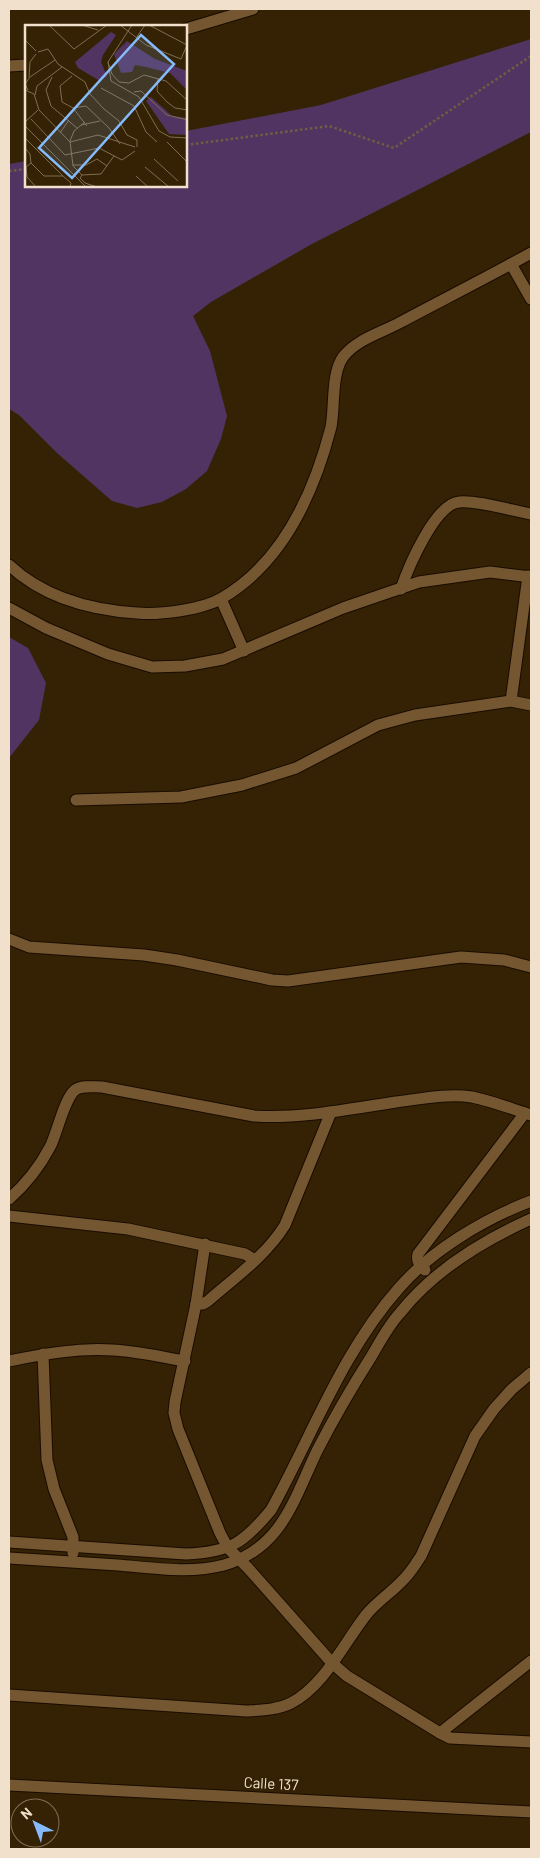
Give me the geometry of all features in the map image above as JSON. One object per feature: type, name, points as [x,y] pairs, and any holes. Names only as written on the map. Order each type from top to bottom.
[{"type":"street","points":[[188,29],[253,9]]},
{"type":"street","points":[[9,66],[25,65]]},
{"type":"street","points":[[9,565],[20,576],[59,598],[104,611],[153,614],[192,608],[220,599],[267,562],[287,534],[308,494],[331,426],[337,372],[342,359],[354,345],[387,330],[531,253]]},
{"type":"street","points":[[511,264],[531,299]]},
{"type":"street","points":[[401,589],[411,562],[426,535],[443,511],[453,503],[460,501],[531,514]]},
{"type":"street","points":[[9,608],[46,628],[108,654],[152,666],[185,666],[223,659],[343,608],[419,582],[490,572],[529,576],[511,701]]},
{"type":"street","points":[[220,599],[244,651]]},
{"type":"street","points":[[76,800],[181,797],[242,785],[296,768],[378,725],[415,715],[511,701],[531,705]]},
{"type":"street","points":[[9,940],[29,947],[144,955],[272,980],[297,980],[461,957],[504,960],[531,967]]},
{"type":"street","points":[[9,1199],[18,1192],[50,1147],[69,1099],[76,1090],[84,1087],[102,1087],[254,1116],[276,1118],[453,1096],[472,1097],[528,1114],[418,1254],[417,1259],[421,1266],[434,1278]]},
{"type":"street","points":[[196,1304],[203,1304],[208,1301],[276,1239],[284,1226],[330,1112]]},
{"type":"street","points":[[9,1542],[199,1554],[228,1548],[243,1540],[256,1529],[271,1510],[345,1366],[389,1300],[421,1266],[447,1246],[471,1231],[531,1202]]},
{"type":"street","points":[[9,1216],[128,1229],[205,1244],[245,1254],[254,1260]]},
{"type":"street","points":[[9,1558],[175,1570],[208,1568],[240,1559],[253,1551],[270,1537],[290,1512],[318,1449],[354,1384],[399,1313],[434,1278],[478,1246],[531,1219]]},
{"type":"street","points":[[205,1244],[196,1304],[174,1413],[182,1438],[220,1533],[228,1548],[240,1559],[332,1663],[347,1676],[450,1738],[531,1742]]},
{"type":"street","points":[[9,1360],[79,1350],[111,1350],[135,1352],[185,1361]]},
{"type":"street","points":[[43,1354],[47,1460],[54,1489],[73,1537],[73,1562]]},
{"type":"street","points":[[9,1695],[246,1711],[267,1710],[291,1703],[311,1689],[332,1663],[366,1614],[403,1581],[414,1567],[421,1556],[476,1436],[494,1409],[512,1388],[531,1373]]},
{"type":"street","points":[[440,1733],[531,1662]]},
{"type":"street","name":"Calle 137","points":[[9,1785],[531,1812]]},
{"type":"path","points":[[188,146],[329,126],[394,148],[531,56]]},
{"type":"path","points":[[9,171],[25,169]]},
{"type":"shaded area","points":[[531,39],[531,132],[310,245],[211,302],[193,316],[210,351],[227,416],[221,439],[207,471],[186,489],[162,502],[137,508],[112,501],[57,453],[19,415],[9,409],[9,164],[25,161],[25,188],[188,188],[188,131],[321,105]]},
{"type":"shaded area","points":[[9,637],[28,648],[46,683],[39,720],[9,758]]}]
